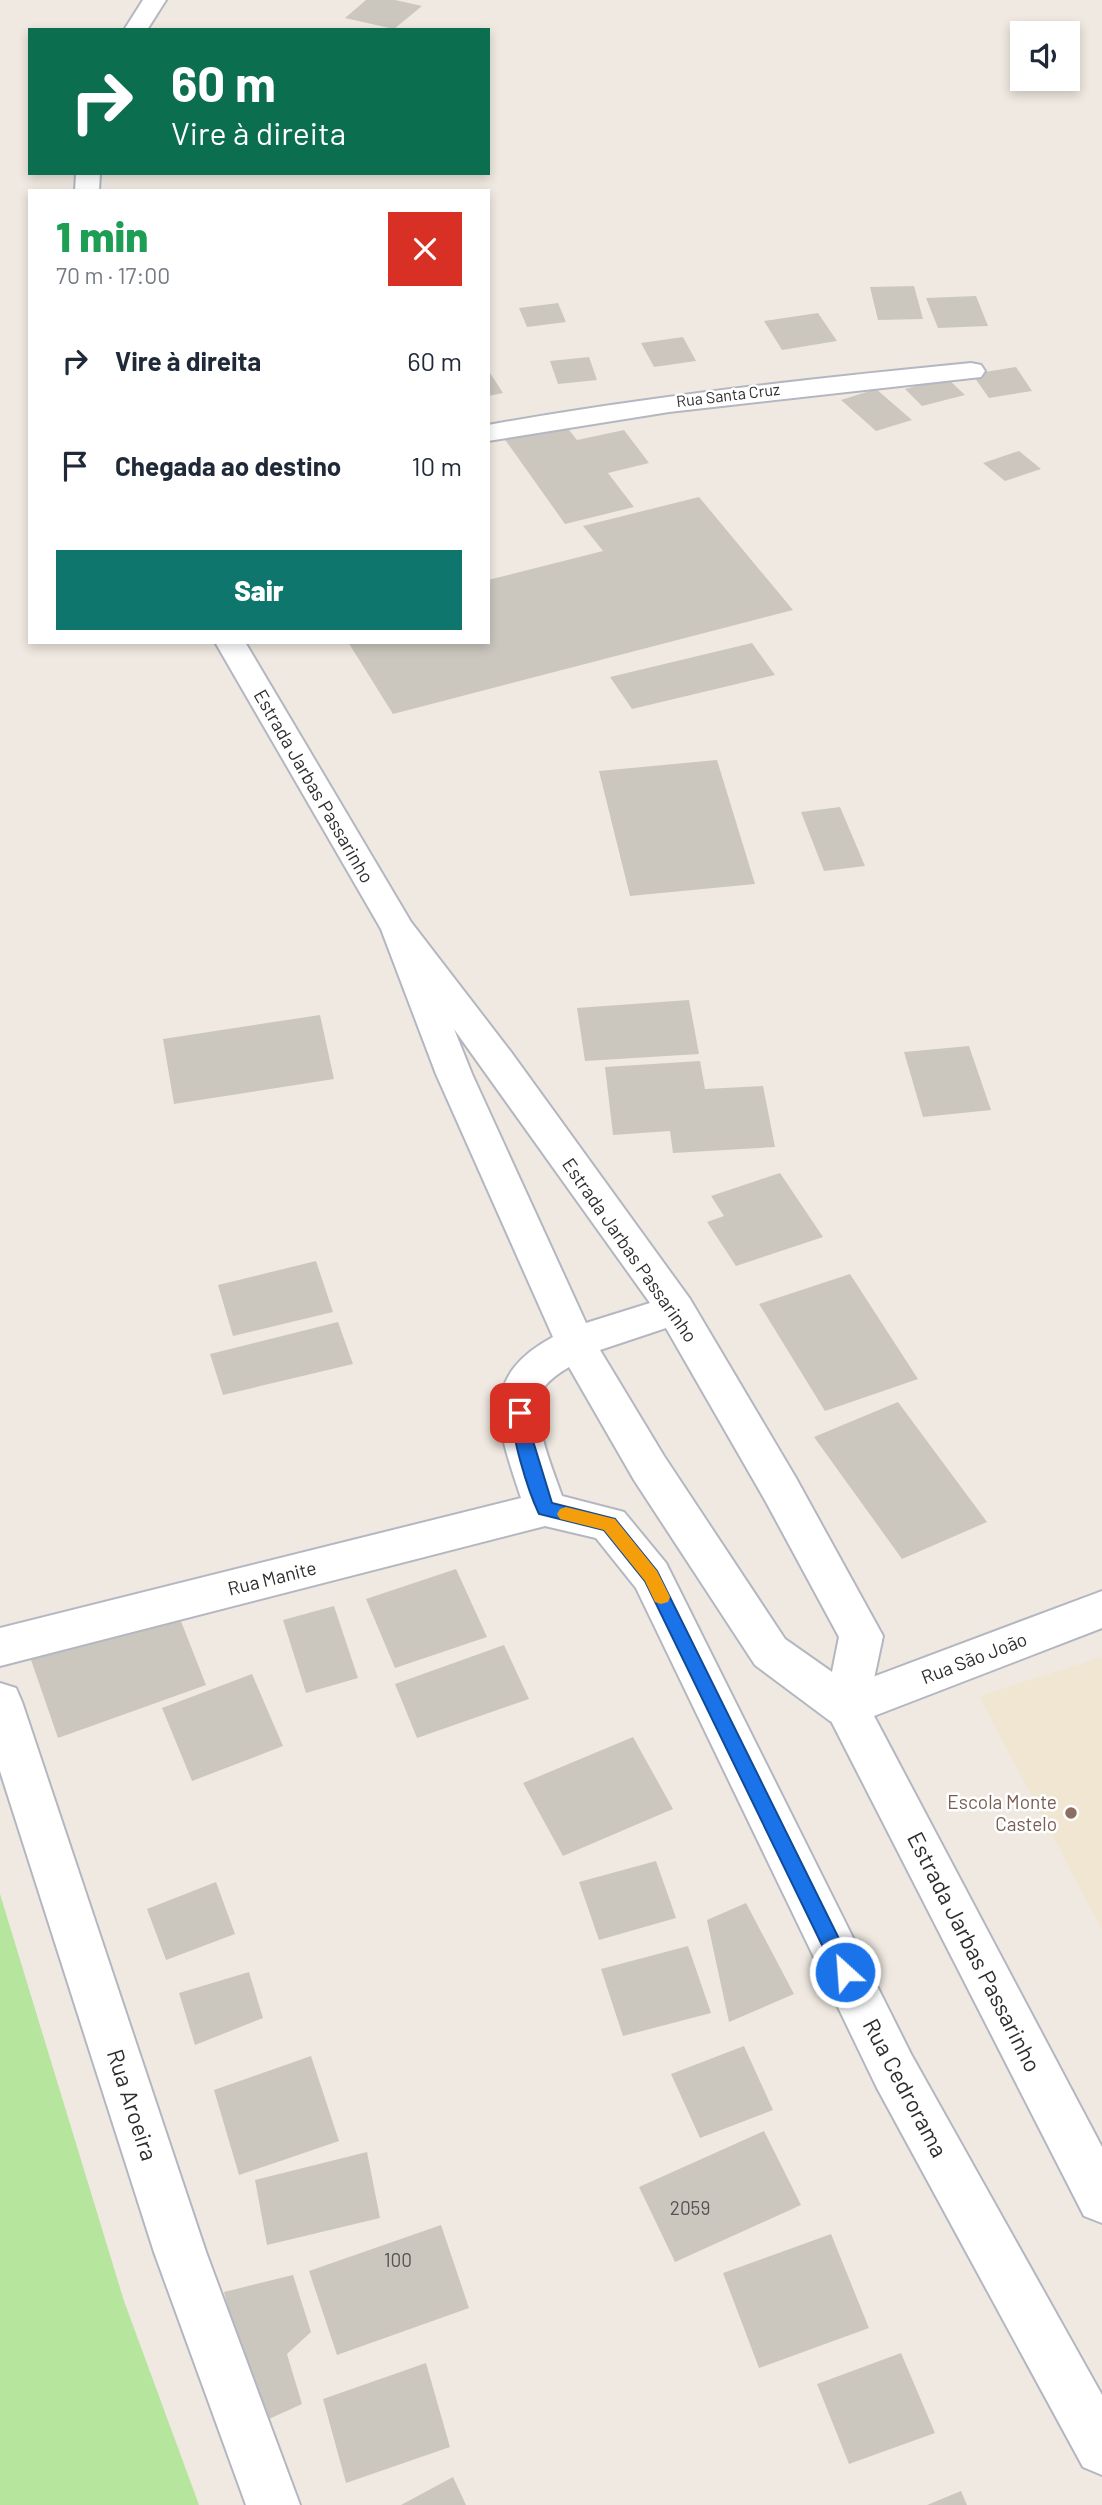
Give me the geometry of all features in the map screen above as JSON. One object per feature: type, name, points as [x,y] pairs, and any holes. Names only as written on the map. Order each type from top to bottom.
[{"type":"street","points":[[136,28],[155,0]]},
{"type":"street","name":"Rua Santa Cruz","points":[[490,433],[648,405],[765,390],[971,370]]},
{"type":"street","name":"Estrada Jarbas Passarinho","points":[[231,644],[398,929],[498,1061],[676,1310],[781,1490],[861,1636],[846,1707]]},
{"type":"street","name":"Estrada Jarbas Passarinho","points":[[398,929],[454,1074],[576,1344],[649,1468],[770,1652],[846,1707],[1102,2198]]},
{"type":"street","points":[[545,1509],[522,1431],[519,1395],[531,1372],[576,1344],[676,1310]]},
{"type":"street","name":"Rua Manite","points":[[0,1647],[545,1509]]},
{"type":"street","name":"Rua Cedrorama","points":[[545,1509],[609,1524],[651,1576],[894,2071],[1102,2448]]},
{"type":"street","name":"Rua São João","points":[[846,1707],[1102,1609]]},
{"type":"street","name":"Rua Aroeira","points":[[0,1702],[180,2252],[273,2505]]},
{"type":"shaded area","name":"Escola Monte Castelo","points":[[1102,1657],[1102,1930],[979,1696]]},
{"type":"green space","points":[[0,1894],[124,2301],[199,2505],[0,2505]]},
{"type":"building","points":[[366,0],[395,0],[422,6],[395,28],[345,18]]},
{"type":"building","points":[[914,286],[923,319],[878,320],[870,287]]},
{"type":"building","points":[[976,296],[988,326],[938,328],[926,298]]},
{"type":"building","points":[[558,303],[566,322],[527,327],[519,308]]},
{"type":"building","points":[[818,313],[837,341],[782,350],[764,321]]},
{"type":"building","points":[[683,337],[696,361],[654,367],[641,343]]},
{"type":"building","points":[[589,357],[597,380],[558,384],[550,361]]},
{"type":"building","points":[[1016,367],[1032,391],[989,398],[972,374]]},
{"type":"building","points":[[490,373],[503,393],[490,396]]},
{"type":"building","points":[[947,378],[965,395],[922,406],[905,389]]},
{"type":"building","points":[[876,389],[912,420],[876,431],[841,400]]},
{"type":"building","points":[[562,421],[577,440],[624,430],[649,463],[608,473],[634,507],[565,524],[501,434]]},
{"type":"building","points":[[1019,451],[1041,469],[1005,481],[983,463]]},
{"type":"building","points":[[699,497],[793,610],[393,714],[349,644],[490,644],[490,579],[603,551],[583,526]]},
{"type":"building","points":[[752,643],[775,675],[632,709],[610,677]]},
{"type":"building","points":[[717,760],[755,884],[630,896],[599,771]]},
{"type":"building","points":[[840,807],[865,866],[824,871],[801,812]]},
{"type":"building","points":[[689,1000],[699,1054],[585,1061],[577,1008]]},
{"type":"building","points":[[320,1015],[334,1079],[174,1104],[163,1039]]},
{"type":"building","points":[[969,1046],[991,1110],[923,1117],[904,1052]]},
{"type":"building","points":[[700,1061],[705,1089],[763,1086],[775,1147],[673,1153],[670,1131],[613,1135],[605,1067]]},
{"type":"building","points":[[780,1173],[823,1237],[736,1266],[707,1222],[724,1216],[711,1196]]},
{"type":"building","points":[[316,1261],[333,1312],[233,1336],[218,1285]]},
{"type":"building","points":[[850,1274],[918,1379],[825,1411],[759,1304]]},
{"type":"building","points":[[338,1322],[353,1364],[223,1395],[210,1354]]},
{"type":"building","points":[[898,1402],[987,1522],[902,1559],[814,1437]]},
{"type":"building","points":[[456,1569],[487,1637],[395,1668],[366,1599]]},
{"type":"building","points":[[175,1606],[206,1685],[58,1738],[30,1657]]},
{"type":"building","points":[[334,1606],[358,1678],[306,1693],[283,1620]]},
{"type":"building","points":[[504,1645],[529,1699],[417,1738],[395,1684]]},
{"type":"building","points":[[252,1674],[283,1746],[192,1781],[162,1708]]},
{"type":"building","points":[[633,1737],[673,1809],[563,1856],[523,1783]]},
{"type":"building","points":[[656,1861],[676,1918],[599,1940],[579,1882]]},
{"type":"building","points":[[216,1882],[235,1934],[166,1960],[147,1909]]},
{"type":"building","points":[[746,1903],[794,1994],[729,2022],[707,1920]]},
{"type":"building","points":[[688,1946],[711,2013],[623,2036],[601,1969]]},
{"type":"building","points":[[249,1972],[263,2018],[195,2045],[179,1993]]},
{"type":"building","points":[[744,2046],[773,2110],[700,2138],[671,2074]]},
{"type":"building","points":[[311,2056],[339,2141],[239,2175],[214,2090]]},
{"type":"building","points":[[764,2131],[801,2205],[675,2262],[639,2187]]},
{"type":"building","points":[[367,2152],[380,2218],[267,2245],[255,2180]]},
{"type":"building","points":[[441,2225],[469,2308],[337,2355],[309,2271]]},
{"type":"building","points":[[831,2234],[869,2328],[759,2368],[723,2273]]},
{"type":"building","points":[[293,2275],[311,2332],[287,2354],[302,2404],[258,2424],[224,2292]]},
{"type":"building","points":[[901,2353],[935,2433],[849,2464],[817,2384]]},
{"type":"building","points":[[426,2363],[450,2447],[346,2483],[323,2399]]},
{"type":"building","points":[[453,2477],[466,2505],[401,2505]]},
{"type":"building","points":[[961,2491],[967,2505],[927,2505]]},
{"type":"slow traffic","points":[[566,1514],[609,1524],[651,1576],[661,1597]]},
{"type":"place","name":"Escola Monte Castelo","points":[[1071,1813]]},
{"type":"route","points":[[520,1413],[522,1431],[545,1509],[609,1524],[651,1576],[845,1972]]}]
